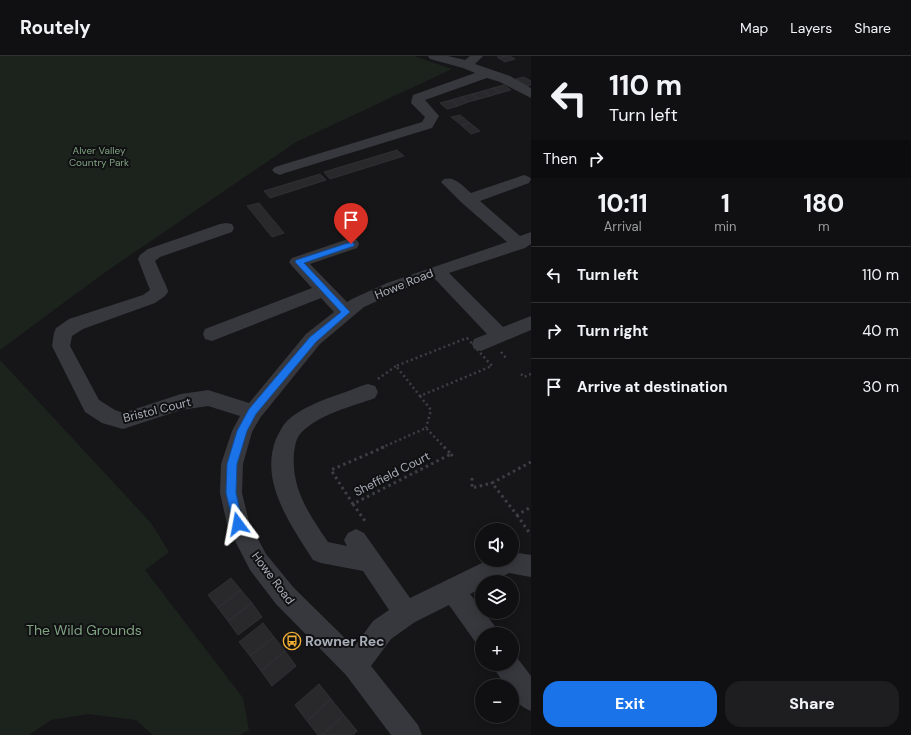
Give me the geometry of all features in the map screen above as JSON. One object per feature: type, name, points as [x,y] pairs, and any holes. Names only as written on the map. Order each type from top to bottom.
[{"type":"street","points":[[434,56],[472,60],[474,69],[505,79],[531,94]]},
{"type":"street","points":[[280,170],[427,125],[432,116],[418,103],[418,98],[488,73]]},
{"type":"street","points":[[468,200],[524,180]]},
{"type":"street","points":[[449,182],[468,200],[525,240]]},
{"type":"street","name":"Bristol Court","points":[[226,228],[166,247],[154,253],[146,259],[158,282],[159,292],[149,299],[76,324],[63,333],[61,346],[92,406],[108,417],[123,421],[181,402],[208,398],[253,412]]},
{"type":"street","name":"Howe Road","points":[[408,735],[355,666],[285,596],[258,562],[238,524],[231,493],[232,464],[242,431],[253,412],[313,339],[346,312],[358,303],[393,287],[525,240]]},
{"type":"street","points":[[346,312],[298,262],[351,244]]},
{"type":"street","points":[[437,271],[500,336]]},
{"type":"street","points":[[212,334],[324,290]]},
{"type":"street","points":[[481,344],[531,323]]},
{"type":"street","points":[[368,392],[307,418],[293,428],[285,444],[281,463],[282,477],[289,501],[321,552],[370,561]]},
{"type":"street","points":[[356,540],[406,613]]},
{"type":"street","points":[[355,666],[382,630],[406,613],[453,591],[507,562],[531,566]]},
{"type":"street","points":[[453,591],[480,627]]},
{"type":"street","points":[[511,671],[531,698]]},
{"type":"path","points":[[368,392],[376,380],[396,366],[467,338],[492,366],[420,396]]},
{"type":"path","points":[[396,366],[431,410],[426,428]]},
{"type":"path","points":[[521,374],[524,378],[531,374]]},
{"type":"path","name":"Sheffield Court","points":[[426,428],[451,454],[353,504],[331,470],[426,428]]},
{"type":"path","points":[[472,478],[472,488],[492,483],[531,462]]},
{"type":"path","points":[[492,483],[531,535]]},
{"type":"path","points":[[517,515],[531,507]]},
{"type":"green space","name":"Alver Valley Country Park","points":[[0,56],[414,56],[452,69],[296,142],[104,273],[0,350]]},
{"type":"green space","name":"The Wild Grounds","points":[[0,360],[151,523],[169,552],[145,570],[243,698],[249,730],[239,735],[153,735],[136,720],[88,714],[51,720],[29,735],[0,735]]},
{"type":"building","points":[[510,56],[515,59],[505,62],[497,57]]},
{"type":"building","points":[[524,77],[531,81],[531,85],[527,86],[516,79]]},
{"type":"building","points":[[504,85],[511,90],[500,93],[493,88]]},
{"type":"building","points":[[493,88],[500,93],[490,96],[483,91]]},
{"type":"building","points":[[483,91],[490,96],[479,99],[472,94]]},
{"type":"building","points":[[472,94],[479,99],[468,102],[461,97]]},
{"type":"building","points":[[461,97],[468,102],[458,106],[451,100]]},
{"type":"building","points":[[451,100],[458,106],[447,109],[440,103]]},
{"type":"building","points":[[460,115],[470,123],[461,125],[451,117]]},
{"type":"building","points":[[470,123],[480,131],[471,134],[461,125]]},
{"type":"building","points":[[397,150],[404,156],[330,179],[324,172]]},
{"type":"building","points":[[320,174],[326,180],[270,198],[264,191]]},
{"type":"building","points":[[259,203],[284,233],[272,237],[247,206]]},
{"type":"building","points":[[231,578],[241,590],[218,608],[208,595]]},
{"type":"building","points":[[241,590],[252,603],[228,621],[218,608]]},
{"type":"building","points":[[252,603],[262,617],[238,635],[228,621]]},
{"type":"building","points":[[263,623],[274,637],[250,656],[239,642]]},
{"type":"building","points":[[274,637],[285,651],[261,671],[250,656]]},
{"type":"building","points":[[285,651],[296,666],[272,686],[261,671]]},
{"type":"building","points":[[319,684],[331,699],[307,721],[295,705]]},
{"type":"building","points":[[331,699],[344,715],[322,735],[318,735],[307,721]]},
{"type":"building","points":[[344,715],[357,731],[353,735],[322,735]]},
{"type":"place","name":"Rowner Rec","points":[[292,641]]},
{"type":"route","points":[[238,524],[231,493],[232,464],[242,431],[253,412],[313,339],[346,312],[298,262],[351,244]]}]
